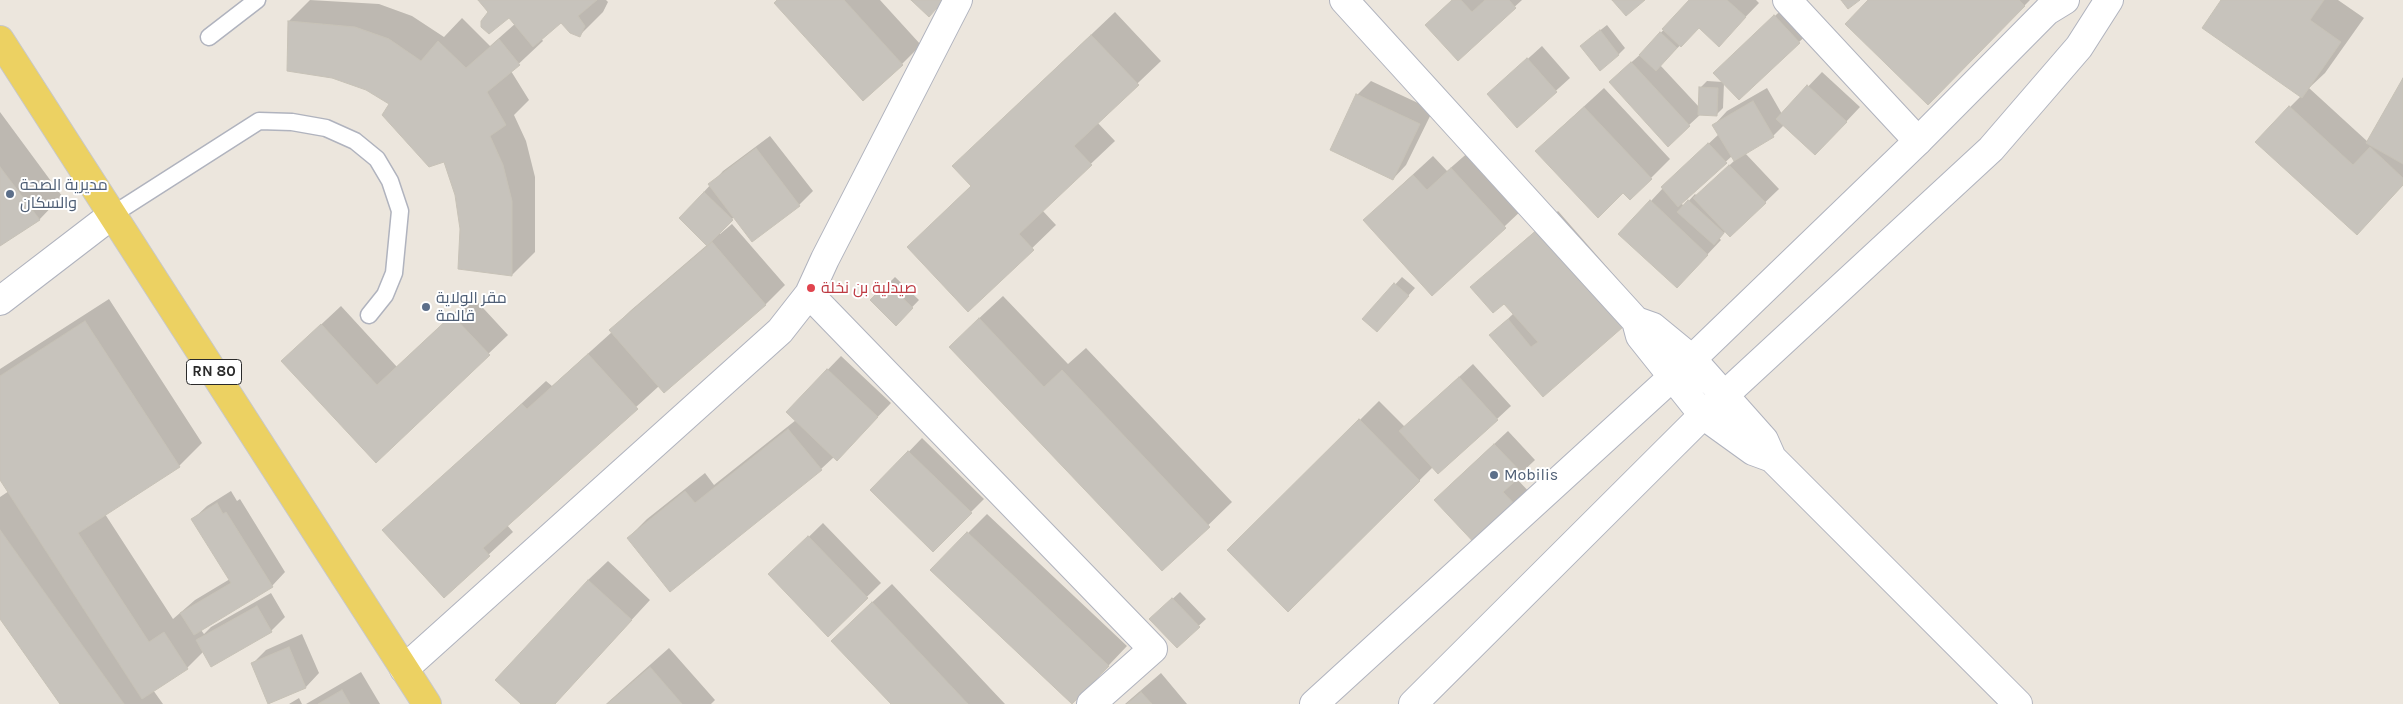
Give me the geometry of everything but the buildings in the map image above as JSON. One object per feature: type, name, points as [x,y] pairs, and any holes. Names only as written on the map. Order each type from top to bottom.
[{"type":"main road","name":"RN 80","points":[[0,40],[427,704]]},
{"type":"street","points":[[404,668],[780,332],[809,294],[829,250],[958,0]]},
{"type":"street","points":[[1344,0],[1636,321],[1640,336],[1703,415],[1753,451],[1772,458]]},
{"type":"street","points":[[1787,0],[1918,141]]},
{"type":"street","points":[[1413,704],[1703,415],[1991,149],[2079,47],[2109,0]]},
{"type":"street","points":[[1314,704],[1692,359],[1918,141],[2050,4]]},
{"type":"street","points":[[0,301],[112,215]]},
{"type":"street","points":[[809,294],[1153,649],[1091,704]]},
{"type":"street","points":[[1636,321],[1653,327],[1692,359],[1764,440],[1772,458],[2018,704]]},
{"type":"lane","points":[[209,38],[257,0]]},
{"type":"lane","points":[[112,215],[259,120],[292,122],[326,128],[355,141],[377,160],[390,181],[400,211],[394,273],[385,295],[369,315]]},
{"type":"place","name":"مديرية الصحة والسكان","points":[[10,194]]},
{"type":"place","name":"صيدلية بن نخلة","points":[[811,288]]},
{"type":"place","name":"مقر الولاية قالمة","points":[[426,307]]},
{"type":"place","name":"Mobilis","points":[[1494,475]]}]
